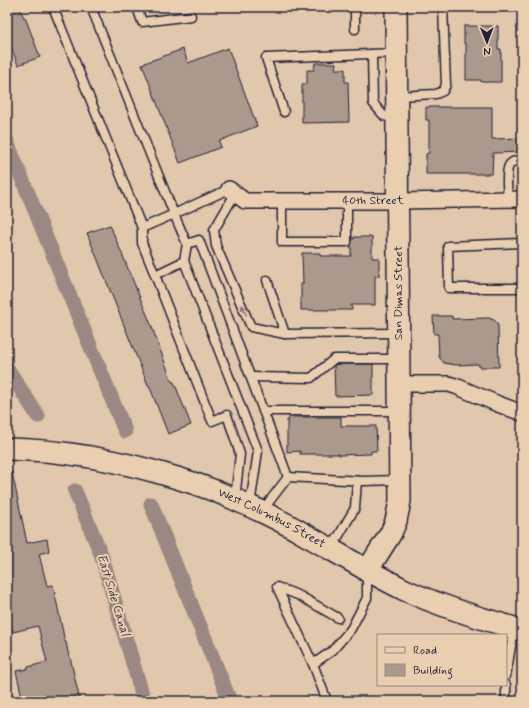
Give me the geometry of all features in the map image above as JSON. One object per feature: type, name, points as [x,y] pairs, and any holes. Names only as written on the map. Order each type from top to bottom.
[{"type":"street","name":"San Dimas Street","points":[[367,571],[391,533],[396,521],[400,501],[396,7]]},
{"type":"street","name":"40th Street","points":[[232,191],[245,201],[282,202],[515,199]]},
{"type":"street","points":[[400,384],[449,384],[491,402],[522,413]]},
{"type":"street","name":"West Columbus Street","points":[[7,448],[64,453],[108,460],[151,470],[193,483],[249,506],[304,534],[367,571],[406,590],[447,607],[518,629]]},
{"type":"lane","points":[[53,7],[142,228],[142,243],[212,421],[226,415],[240,454],[249,506]]},
{"type":"lane","points":[[91,7],[186,244],[184,261],[258,451],[249,506]]},
{"type":"lane","points":[[137,7],[142,22],[191,16]]},
{"type":"lane","points":[[355,7],[355,29]]},
{"type":"lane","points":[[397,96],[436,94],[443,91],[446,85],[443,7]]},
{"type":"lane","points":[[284,112],[266,58],[397,53]]},
{"type":"lane","points":[[372,54],[373,103],[384,116],[398,120]]},
{"type":"lane","points":[[515,199],[507,170],[508,166],[513,162],[522,160]]},
{"type":"lane","points":[[142,228],[232,191]]},
{"type":"lane","points":[[232,191],[214,230],[216,246],[251,327],[284,334],[399,333]]},
{"type":"lane","points":[[282,202],[282,242],[348,242],[347,201]]},
{"type":"lane","points":[[186,244],[199,240],[288,477]]},
{"type":"lane","points":[[522,243],[448,246],[449,288],[522,288]]},
{"type":"lane","points":[[155,275],[184,261]]},
{"type":"lane","points":[[267,280],[284,334]]},
{"type":"lane","points":[[251,377],[311,378],[334,359],[399,359]]},
{"type":"lane","points":[[264,411],[400,411]]},
{"type":"lane","points":[[249,506],[288,477],[357,481],[400,480]]},
{"type":"lane","points":[[331,549],[355,508],[357,481]]},
{"type":"lane","points":[[313,664],[332,651],[351,629],[367,598],[367,571]]},
{"type":"lane","points":[[327,701],[313,664],[277,587],[300,596],[338,618]]},
{"type":"lane","points":[[507,672],[518,629]]},
{"type":"lane","points":[[506,686],[506,701]]},
{"type":"building","points":[[7,7],[19,7],[24,18],[25,17],[40,57],[18,65],[7,36]]},
{"type":"building","points":[[464,26],[498,26],[498,49],[501,49],[501,82],[466,80],[466,44],[464,44]]},
{"type":"building","points":[[228,48],[257,126],[219,141],[221,147],[180,163],[142,64],[183,49],[188,63]]},
{"type":"building","points":[[315,63],[336,63],[335,69],[345,69],[345,82],[348,82],[349,122],[302,123],[302,84],[307,84],[307,70],[314,70]]},
{"type":"building","points":[[426,107],[492,107],[492,139],[522,138],[522,152],[493,153],[492,174],[426,174],[426,154],[429,153],[429,120],[426,120]]},
{"type":"building","points":[[110,225],[150,322],[172,382],[174,382],[191,425],[168,434],[87,233]]},
{"type":"building","points":[[354,237],[372,237],[372,258],[379,258],[379,276],[375,276],[375,305],[351,305],[352,310],[301,310],[301,284],[303,284],[302,253],[320,253],[320,256],[351,256],[351,245]]},
{"type":"building","points":[[433,316],[452,316],[452,319],[489,318],[494,320],[498,326],[499,367],[479,367],[479,364],[456,365],[444,363],[439,357],[438,334],[434,334]]},
{"type":"building","points":[[336,364],[373,364],[373,395],[335,396],[334,366]]},
{"type":"building","points":[[289,417],[341,417],[341,426],[376,426],[377,451],[371,451],[371,454],[339,455],[300,454],[300,451],[287,452],[287,420],[289,420]]},
{"type":"building","points":[[12,472],[27,543],[47,539],[49,551],[39,554],[47,586],[53,585],[65,642],[80,701],[23,701],[16,671],[28,669],[28,667],[47,662],[38,626],[13,632],[11,626],[7,627],[7,473]]},
{"type":"waterway","points":[[7,142],[125,431]]},
{"type":"waterway","name":"East Side Canal","points":[[7,368],[38,416]]},
{"type":"waterway","name":"East Side Canal","points":[[75,491],[101,554],[144,701]]},
{"type":"waterway","points":[[151,504],[230,701]]}]
